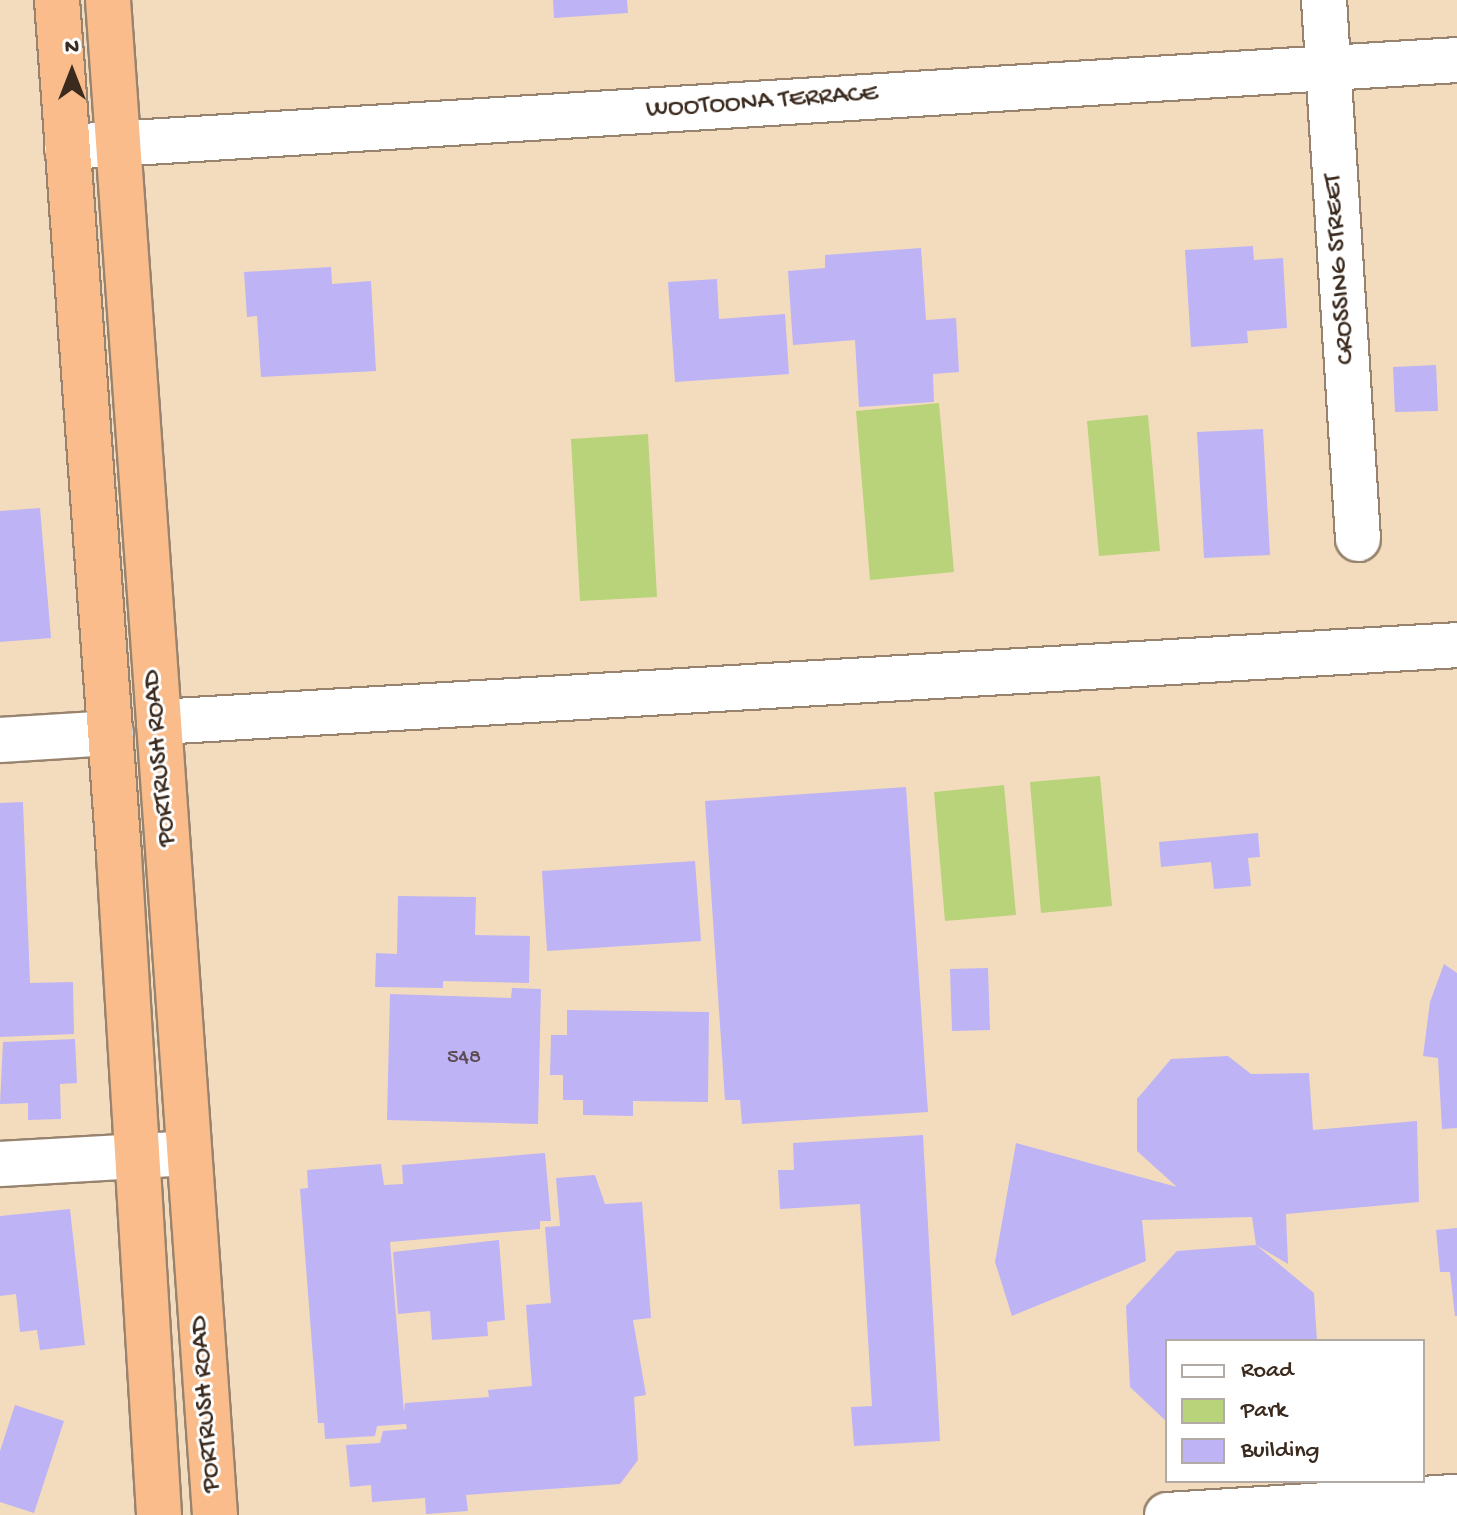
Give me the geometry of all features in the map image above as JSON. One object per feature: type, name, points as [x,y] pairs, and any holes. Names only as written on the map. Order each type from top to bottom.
[{"type":"highway","name":"PORTRUSH ROAD","points":[[57,0],[111,733],[159,1515]]},
{"type":"highway","name":"PORTRUSH ROAD","points":[[108,0],[215,1515]]},
{"type":"street","name":"CROSSING STREET","points":[[1324,0],[1358,539]]},
{"type":"street","name":"WOOTOONA TERRACE","points":[[67,147],[1457,60]]},
{"type":"street","points":[[159,722],[1457,645]]},
{"type":"street","points":[[0,740],[111,733]]},
{"type":"street","points":[[0,1164],[189,1153]]},
{"type":"street","points":[[1167,1515],[1457,1497]]},
{"type":"green space","points":[[939,403],[954,572],[870,580],[856,411]]},
{"type":"green space","points":[[1148,415],[1160,551],[1099,556],[1087,421]]},
{"type":"green space","points":[[648,434],[657,597],[580,601],[571,439]]},
{"type":"green space","points":[[1100,776],[1112,906],[1041,913],[1030,782]]},
{"type":"green space","points":[[1004,785],[1016,915],[945,921],[934,792]]},
{"type":"building","points":[[553,0],[627,0],[628,13],[554,18]]},
{"type":"building","points":[[1253,246],[1254,260],[1283,258],[1287,328],[1247,331],[1248,343],[1191,347],[1185,250]]},
{"type":"building","points":[[921,248],[926,320],[956,318],[959,372],[933,374],[934,402],[859,407],[855,340],[793,345],[788,271],[825,268],[825,255]]},
{"type":"building","points":[[331,267],[332,284],[371,281],[376,371],[261,377],[257,316],[247,317],[244,272]]},
{"type":"building","points":[[717,279],[719,319],[785,314],[789,374],[675,382],[668,282]]},
{"type":"building","points":[[1436,365],[1438,411],[1395,412],[1393,367]]},
{"type":"building","points":[[1263,429],[1270,555],[1204,558],[1197,432]]},
{"type":"building","points":[[40,508],[51,638],[0,642],[0,511]]},
{"type":"building","points":[[906,787],[928,1112],[742,1124],[740,1100],[725,1100],[705,801]]},
{"type":"building","points":[[23,802],[30,983],[73,982],[74,1034],[0,1037],[0,803]]},
{"type":"building","points":[[1258,833],[1260,857],[1248,858],[1251,886],[1214,889],[1211,862],[1161,867],[1159,842]]},
{"type":"building","points":[[695,861],[701,941],[547,951],[542,871]]},
{"type":"building","points":[[398,896],[476,897],[475,935],[530,936],[529,983],[443,981],[443,988],[375,987],[376,953],[397,954]]},
{"type":"building","points":[[1444,964],[1457,973],[1457,1128],[1442,1129],[1438,1058],[1423,1056],[1430,1002]]},
{"type":"building","points":[[988,968],[990,1030],[952,1031],[950,969]]},
{"type":"building","points":[[512,988],[541,989],[538,1124],[387,1120],[390,994],[511,998]]},
{"type":"building","points":[[567,1010],[709,1012],[708,1102],[633,1101],[633,1116],[583,1115],[583,1100],[563,1100],[563,1075],[550,1075],[551,1035],[567,1035]]},
{"type":"building","points":[[75,1039],[77,1083],[60,1084],[61,1119],[28,1120],[28,1103],[0,1104],[3,1042]]},
{"type":"building","points":[[1228,1056],[1251,1074],[1309,1073],[1313,1130],[1417,1121],[1419,1202],[1286,1214],[1288,1264],[1256,1245],[1252,1217],[1142,1220],[1146,1261],[1012,1316],[995,1262],[1016,1143],[1177,1187],[1137,1151],[1137,1099],[1171,1059]]},
{"type":"building","points":[[923,1135],[940,1441],[854,1446],[851,1407],[872,1406],[860,1204],[780,1209],[778,1170],[794,1170],[793,1143]]},
{"type":"building","points":[[545,1153],[551,1221],[540,1221],[540,1229],[390,1242],[404,1412],[405,1403],[489,1397],[488,1390],[532,1386],[526,1305],[551,1303],[545,1227],[560,1226],[556,1178],[595,1175],[605,1204],[642,1202],[651,1318],[633,1320],[646,1395],[634,1397],[638,1460],[620,1484],[466,1495],[468,1511],[426,1514],[425,1498],[372,1502],[371,1485],[350,1487],[346,1445],[380,1443],[383,1431],[407,1429],[406,1424],[377,1426],[375,1436],[325,1439],[324,1423],[318,1423],[300,1189],[308,1188],[307,1170],[381,1164],[384,1185],[403,1184],[402,1165]]},
{"type":"building","points":[[70,1209],[85,1345],[40,1350],[37,1330],[20,1332],[16,1294],[0,1296],[0,1216]]},
{"type":"building","points":[[1457,1228],[1455,1316],[1450,1272],[1440,1272],[1436,1230]]},
{"type":"building","points":[[499,1240],[505,1320],[487,1322],[488,1336],[432,1340],[430,1311],[398,1314],[393,1252]]},
{"type":"building","points":[[1256,1245],[1314,1293],[1317,1339],[1165,1339],[1165,1420],[1130,1387],[1126,1306],[1177,1251]]},
{"type":"building","points":[[15,1405],[64,1421],[34,1513],[0,1502],[0,1451]]}]
